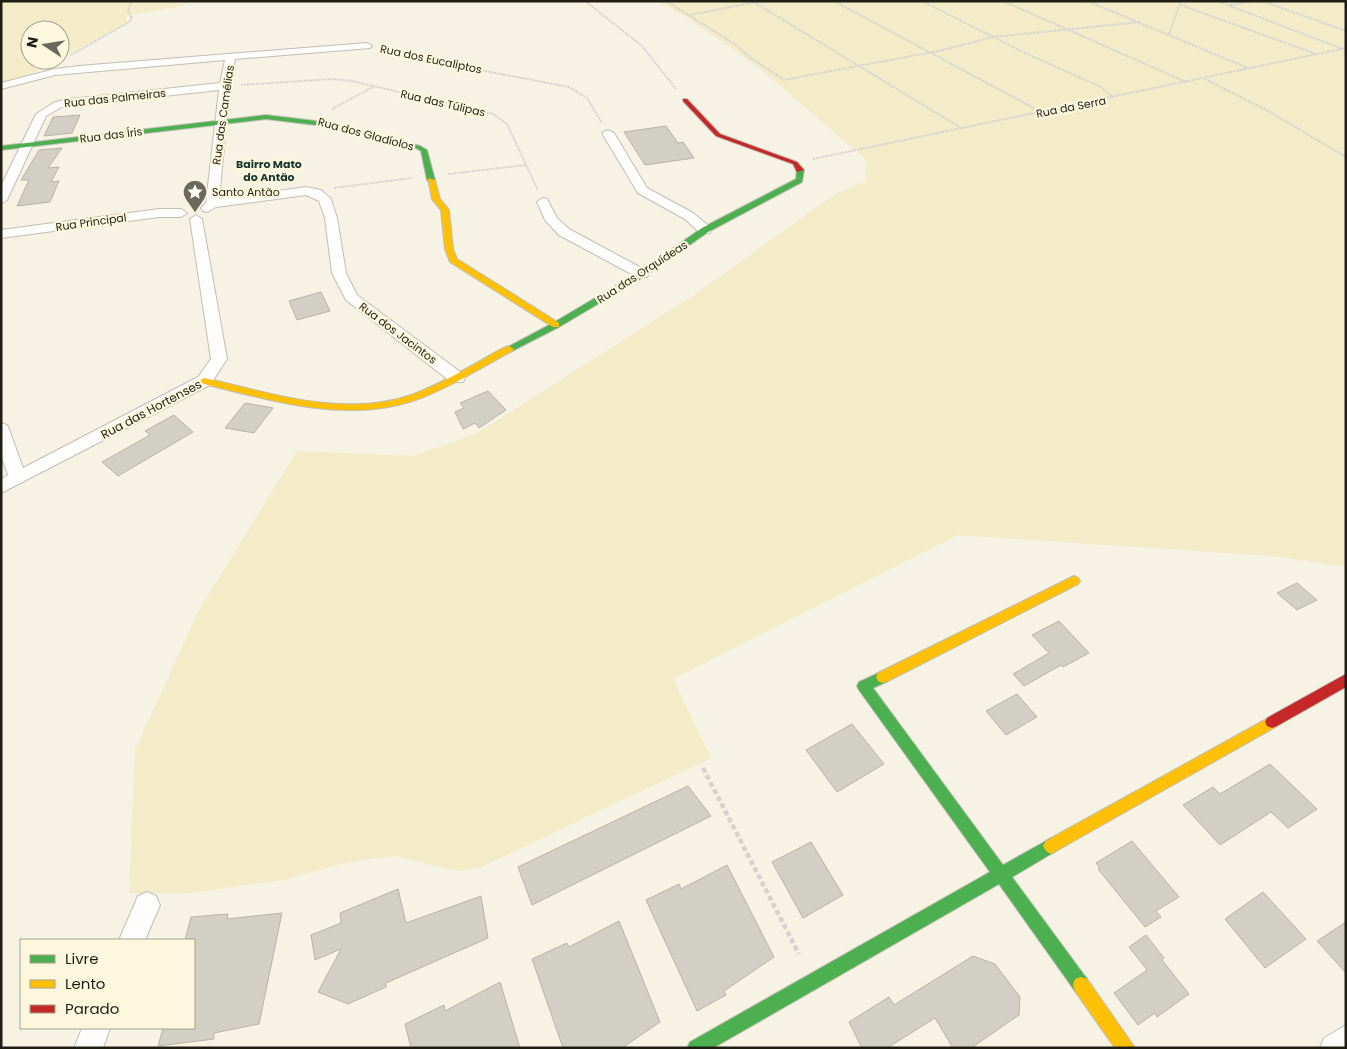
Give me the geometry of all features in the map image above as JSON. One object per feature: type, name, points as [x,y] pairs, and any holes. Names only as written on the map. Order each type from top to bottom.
[{"type":"street","name":"Rua dos Eucaliptos","points":[[1,86],[55,72],[367,46]]},
{"type":"street","name":"Rua das Camélias","points":[[199,211],[221,123],[225,86],[231,56]]},
{"type":"street","name":"Rua das Palmeiras","points":[[1,200],[29,145],[42,114],[59,104],[225,86]]},
{"type":"street","points":[[685,100],[718,135],[780,156],[797,165]]},
{"type":"street","name":"Rua dos Gladíolos","points":[[221,123],[266,117],[312,120],[424,150],[436,199],[445,210],[449,249],[453,260],[556,325]]},
{"type":"street","name":"Rua das Íris","points":[[1,148],[221,123]]},
{"type":"street","points":[[608,133],[642,190],[689,216],[705,230]]},
{"type":"street","name":"Rua das Orquídeas","points":[[204,382],[285,399],[338,407],[385,405],[426,392],[457,378],[556,325],[642,274],[705,230],[800,180],[801,172],[797,165]]},
{"type":"street","points":[[199,211],[306,191]]},
{"type":"street","name":"Rua dos Jacintos","points":[[306,191],[317,193],[325,199],[331,218],[339,273],[351,296],[457,378]]},
{"type":"street","points":[[543,202],[551,220],[564,232],[642,274]]},
{"type":"street","name":"Rua Principal","points":[[1,234],[159,213],[199,211]]},
{"type":"street","name":"Rua das Hortenses","points":[[1,487],[204,382],[219,359],[199,211]]},
{"type":"street","points":[[1,429],[18,478]]},
{"type":"street","points":[[1074,581],[864,686],[1126,1048]]},
{"type":"street","points":[[696,1048],[813,980],[1346,680]]},
{"type":"street","points":[[132,939],[147,905]]},
{"type":"street","points":[[88,1048],[96,1029]]},
{"type":"street","points":[[1334,1048],[1346,1039]]},
{"type":"path","points":[[70,55],[129,22],[132,18],[128,11],[131,1]]},
{"type":"path","points":[[585,1],[642,46],[685,100]]},
{"type":"path","points":[[666,1],[736,45],[748,56],[784,80],[929,52],[993,37],[1064,28],[1140,22]]},
{"type":"path","points":[[689,15],[762,1]]},
{"type":"path","points":[[834,1],[1042,112]]},
{"type":"path","points":[[922,1],[993,37],[1101,87],[1114,98]]},
{"type":"path","points":[[1003,1],[1187,82]]},
{"type":"path","points":[[1087,1],[1249,68]]},
{"type":"path","points":[[1169,34],[1181,1]]},
{"type":"path","points":[[1217,1],[1345,49]]},
{"type":"path","points":[[1229,5],[1253,1]]},
{"type":"path","points":[[1262,1],[1346,31]]},
{"type":"path","points":[[753,2],[961,129]]},
{"type":"path","points":[[1181,5],[1317,55]]},
{"type":"path","name":"Rua dos Eucaliptos","points":[[367,46],[569,87],[587,98],[608,133]]},
{"type":"path","name":"Rua da Serra","points":[[797,165],[806,160],[1345,49]]},
{"type":"path","name":"Rua das Túlipas","points":[[225,86],[333,79],[374,86],[493,114],[507,124],[543,202]]},
{"type":"path","points":[[1204,79],[1268,111],[1346,157]]},
{"type":"path","points":[[312,120],[374,86]]},
{"type":"path","points":[[306,191],[526,165]]},
{"type":"path","points":[[703,768],[813,980]]},
{"type":"shaded area","points":[[1,1],[193,1],[174,8],[126,15],[127,22],[70,53],[70,20],[20,20],[20,70],[38,70],[26,76],[1,82]]},
{"type":"shaded area","points":[[656,1],[1346,1],[1346,567],[1272,556],[958,535],[673,679],[711,758],[479,868],[457,871],[395,856],[349,862],[282,880],[184,894],[129,893],[135,750],[199,610],[297,451],[413,456],[477,433],[694,295],[835,194],[866,181],[865,159],[759,68],[686,17]]},
{"type":"building","points":[[80,115],[72,133],[44,136],[53,117]]},
{"type":"building","points":[[666,126],[678,143],[683,142],[694,158],[645,165],[624,132]]},
{"type":"building","points":[[62,148],[48,168],[59,167],[51,182],[59,181],[50,202],[17,206],[29,180],[21,180],[39,150]]},
{"type":"building","points":[[321,292],[330,311],[297,320],[289,301]]},
{"type":"building","points":[[488,391],[506,410],[479,428],[475,423],[463,429],[455,412],[464,408],[460,403]]},
{"type":"building","points":[[245,403],[273,408],[254,433],[225,428]]},
{"type":"building","points":[[174,415],[193,432],[118,476],[102,462],[150,435],[145,431]]},
{"type":"building","points":[[1297,583],[1317,600],[1297,610],[1277,593]]},
{"type":"building","points":[[1059,621],[1089,653],[1063,667],[1061,665],[1024,686],[1013,674],[1049,653],[1032,635]]},
{"type":"building","points":[[1017,694],[1037,717],[1006,735],[986,711]]},
{"type":"building","points":[[852,724],[884,764],[837,792],[806,750]]},
{"type":"building","points":[[1270,764],[1317,809],[1288,828],[1271,812],[1220,845],[1183,805],[1213,787],[1220,794]]},
{"type":"building","points":[[688,786],[711,816],[532,905],[518,867]]},
{"type":"building","points":[[1132,841],[1179,897],[1156,911],[1161,917],[1145,927],[1098,869],[1100,868],[1096,863]]},
{"type":"building","points":[[811,842],[843,895],[803,918],[772,862]]},
{"type":"building","points":[[727,865],[774,957],[724,991],[726,995],[697,1011],[646,900],[679,884],[681,889]]},
{"type":"building","points":[[398,889],[406,923],[481,896],[488,938],[386,983],[386,987],[348,1004],[318,992],[341,949],[315,960],[311,935],[341,923],[340,913]]},
{"type":"building","points":[[1263,892],[1306,939],[1265,968],[1225,919]]},
{"type":"building","points":[[282,913],[259,1024],[214,1033],[214,1039],[158,1046],[163,1029],[195,1029],[195,939],[185,939],[191,917],[228,914],[227,919]]},
{"type":"building","points":[[619,921],[660,1022],[622,1048],[563,1048],[532,959],[567,943],[569,947]]},
{"type":"building","points":[[1346,922],[1346,973],[1317,941]]},
{"type":"building","points":[[1146,935],[1164,958],[1162,960],[1189,994],[1157,1017],[1155,1013],[1138,1025],[1114,993],[1147,970],[1129,947]]},
{"type":"building","points":[[973,956],[995,964],[1020,997],[1019,1015],[971,1048],[953,1048],[935,1018],[887,1048],[862,1048],[849,1022],[889,997],[894,1005]]},
{"type":"building","points":[[500,982],[520,1048],[411,1048],[405,1024],[444,1005],[445,1011]]},
{"type":"traffic: fast","points":[[1,148],[266,117],[324,124],[418,147],[424,150],[431,180]]},
{"type":"traffic: fast","points":[[509,349],[556,325],[642,274],[705,230],[799,180],[800,170]]},
{"type":"traffic: fast","points":[[883,677],[864,686],[1081,985]]},
{"type":"traffic: fast","points":[[696,1048],[1051,846]]},
{"type":"traffic: slow","points":[[431,180],[436,199],[445,210],[449,249],[453,260],[556,325]]},
{"type":"traffic: slow","points":[[204,381],[271,397],[316,405],[339,407],[384,405],[417,396],[433,389],[509,349]]},
{"type":"traffic: slow","points":[[883,677],[1074,581]]},
{"type":"traffic: slow","points":[[1051,846],[1272,722]]},
{"type":"traffic: slow","points":[[1081,985],[1126,1048]]},
{"type":"traffic: jam","points":[[685,100],[718,135],[795,163],[800,170]]},
{"type":"traffic: jam","points":[[1272,722],[1346,680]]},
{"type":"place","name":"Santo Antão","points":[[195,213]]},
{"type":"district","name":"Bairro Mato do Antão","points":[[269,170]]}]
